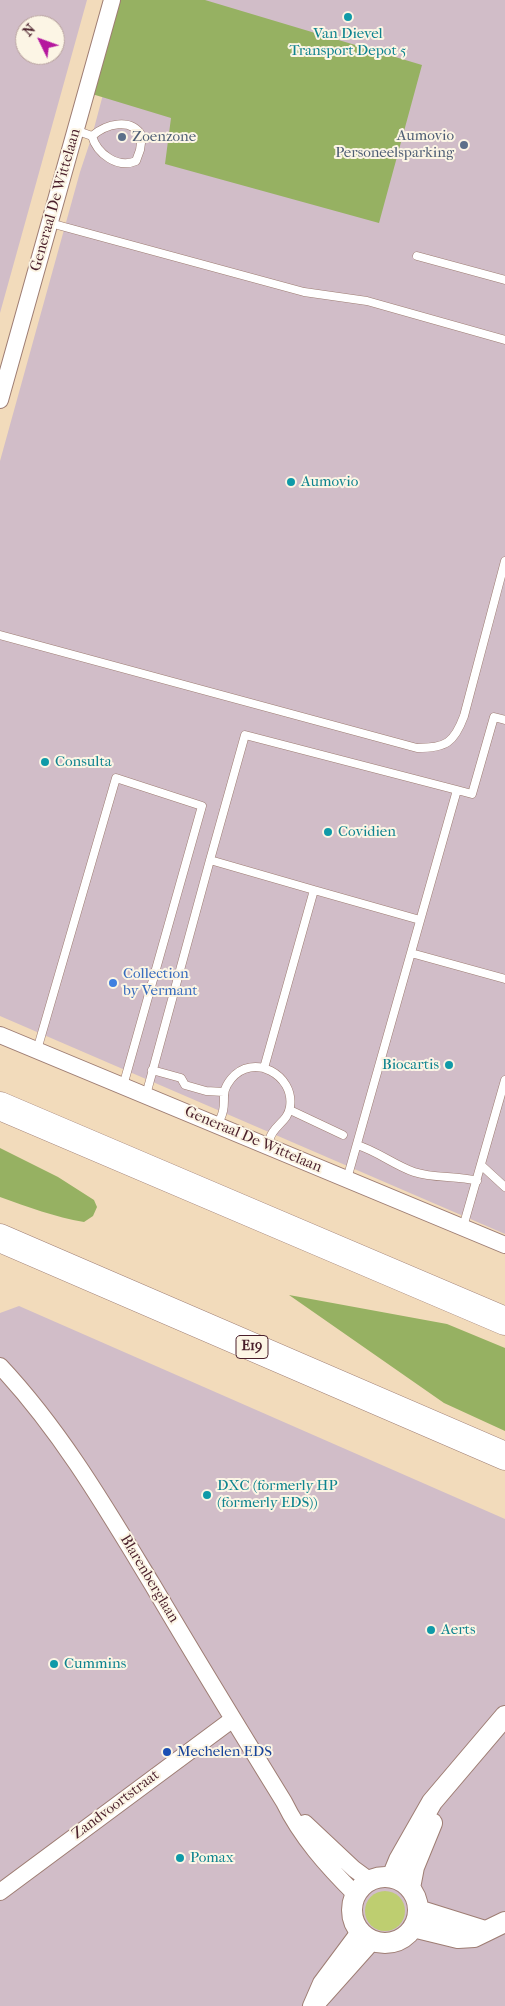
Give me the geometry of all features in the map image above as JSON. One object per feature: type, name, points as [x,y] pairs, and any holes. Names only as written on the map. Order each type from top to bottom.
[{"type":"highway","points":[[0,1106],[505,1321]]},
{"type":"highway","name":"E19","points":[[0,1238],[505,1456]]},
{"type":"street","name":"Generaal De Wittelaan","points":[[0,400],[112,0]]},
{"type":"street","name":"Generaal De Wittelaan","points":[[0,1035],[505,1244]]},
{"type":"street","name":"Blarenberglaan","points":[[0,1366],[30,1400],[65,1446],[103,1503],[284,1802],[354,1869],[362,1887]]},
{"type":"street","points":[[392,1877],[399,1860],[432,1802],[505,1716]]},
{"type":"street","name":"Zandvoortstraat","points":[[0,1892],[233,1719]]},
{"type":"street","points":[[410,1888],[414,1867],[452,1778]]},
{"type":"street","points":[[380,1876],[392,1877],[402,1881],[410,1888],[416,1898],[416,1919],[400,1940],[382,1943],[366,1937],[354,1923],[351,1913],[352,1903],[362,1887],[380,1876]]},
{"type":"street","points":[[416,1919],[458,1938],[474,1937],[505,1922]]},
{"type":"street","points":[[313,2006],[366,1937]]},
{"type":"lane","points":[[75,130],[92,136],[107,158],[129,164],[136,161],[142,136],[128,124],[121,123],[97,132],[92,136]]},
{"type":"lane","points":[[50,223],[304,292],[367,301],[505,340]]},
{"type":"lane","points":[[417,256],[505,280]]},
{"type":"lane","points":[[0,635],[418,748],[432,748],[447,744],[457,734],[464,716],[505,560]]},
{"type":"lane","points":[[146,1095],[245,735],[472,794],[494,717],[505,720]]},
{"type":"lane","points":[[37,1050],[116,778],[202,806],[124,1086]]},
{"type":"lane","points":[[347,1179],[457,790]]},
{"type":"lane","points":[[210,860],[420,920]]},
{"type":"lane","points":[[264,1068],[314,890]]},
{"type":"lane","points":[[411,953],[505,979]]},
{"type":"lane","points":[[218,1125],[224,1110],[224,1092],[232,1077],[247,1068],[264,1068],[273,1071],[286,1084],[289,1092],[290,1110],[281,1125],[274,1130],[267,1146]]},
{"type":"lane","points":[[152,1070],[181,1078],[186,1085],[206,1091],[224,1092]]},
{"type":"lane","points":[[463,1227],[505,1080]]},
{"type":"lane","points":[[290,1110],[343,1135]]},
{"type":"lane","points":[[357,1145],[367,1148],[390,1162],[414,1172],[442,1178],[477,1180]]},
{"type":"lane","points":[[481,1165],[505,1187]]},
{"type":"shaded area","points":[[0,0],[87,0],[0,313]]},
{"type":"shaded area","points":[[128,0],[505,0],[505,1234],[0,1016],[0,461],[80,172],[92,136]]},
{"type":"shaded area","points":[[19,1306],[505,1519],[505,2006],[0,2006],[0,1313]]},
{"type":"green space","points":[[119,0],[205,0],[422,65],[379,223],[165,164],[171,118],[92,94]]},
{"type":"green space","points":[[0,1148],[58,1177],[94,1200],[97,1207],[93,1216],[84,1222],[73,1220],[0,1197]]},
{"type":"green space","points":[[289,1295],[447,1324],[505,1348],[505,1431],[444,1403]]},
{"type":"green space","points":[[389,1891],[396,1894],[402,1900],[405,1911],[404,1919],[396,1928],[389,1931],[381,1931],[374,1928],[366,1919],[365,1907],[368,1900],[377,1892]]},
{"type":"place","name":"Van Dievel Transport Depot 5","points":[[348,17]]},
{"type":"place","name":"Zoenzone","points":[[122,137]]},
{"type":"place","name":"Aumovio Personeelsparking","points":[[464,145]]},
{"type":"place","name":"Aumovio","points":[[291,482]]},
{"type":"place","name":"Consulta","points":[[45,762]]},
{"type":"place","name":"Covidien","points":[[328,832]]},
{"type":"place","name":"Collection by Vermant","points":[[113,983]]},
{"type":"place","name":"Biocartis","points":[[449,1065]]},
{"type":"place","name":"DXC (formerly HP (formerly EDS))","points":[[207,1495]]},
{"type":"place","name":"Aerts","points":[[431,1630]]},
{"type":"place","name":"Cummins","points":[[54,1664]]},
{"type":"place","name":"Mechelen EDS","points":[[167,1752]]},
{"type":"place","name":"Pomax","points":[[180,1858]]}]
